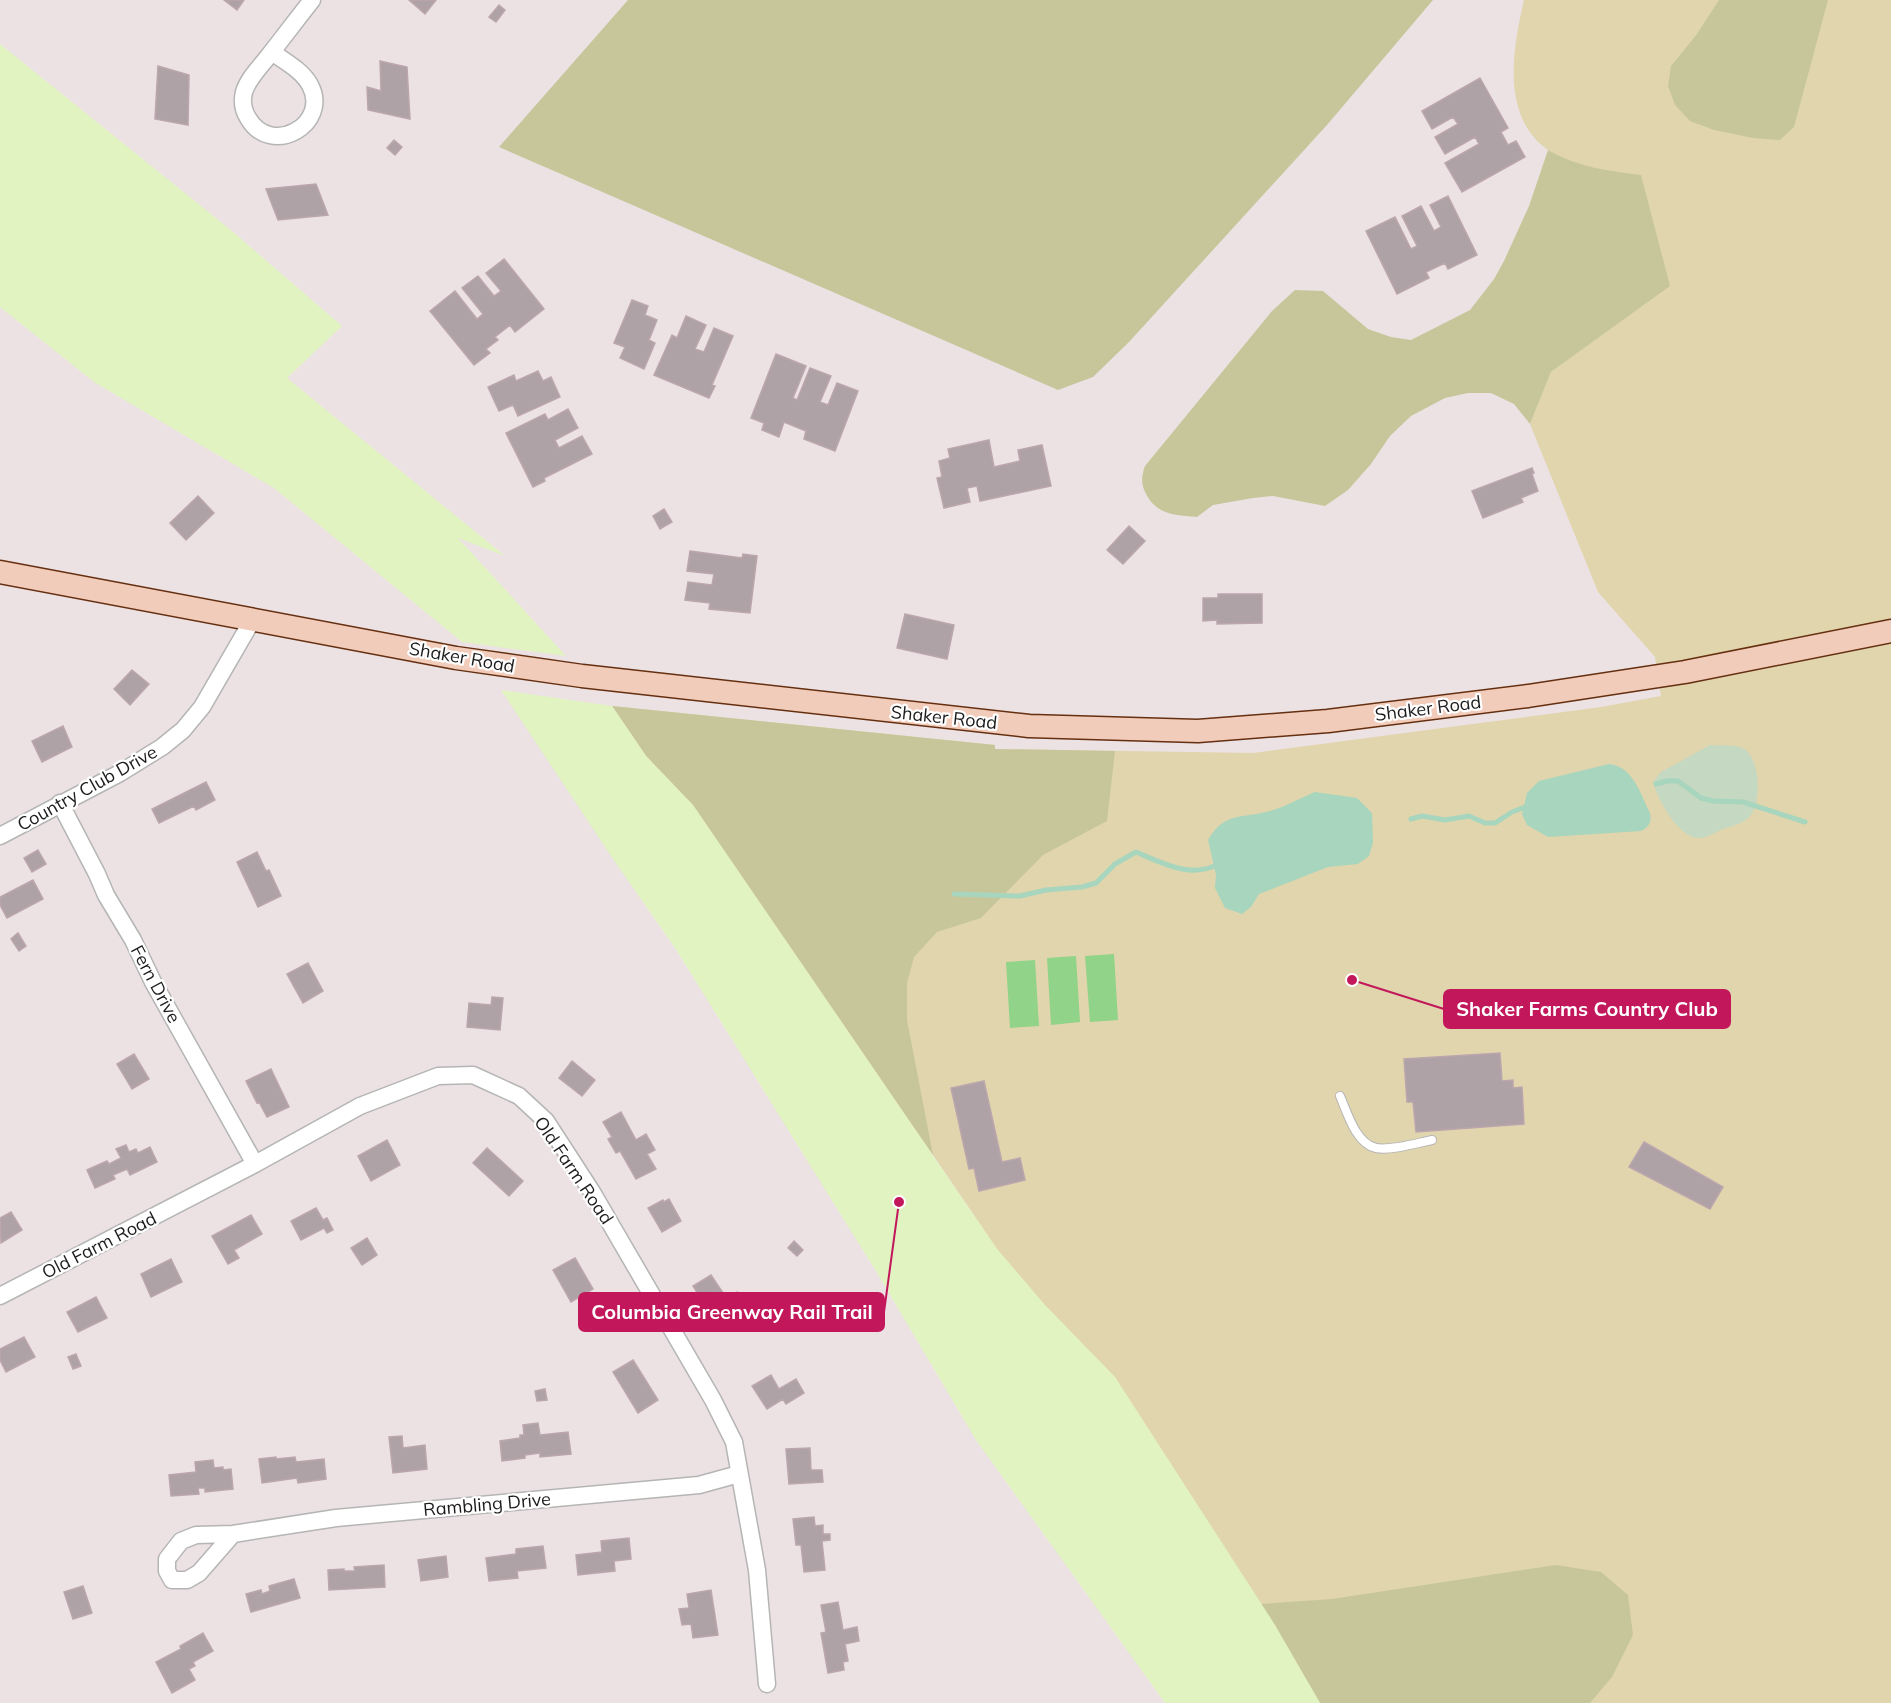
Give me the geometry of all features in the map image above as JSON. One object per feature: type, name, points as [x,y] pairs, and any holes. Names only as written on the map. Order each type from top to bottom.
[{"type":"street","points":[[272,52],[305,78],[310,84],[314,98],[311,113],[303,126],[282,136],[260,132],[249,121],[243,106],[244,91],[248,84],[272,52],[312,0]]},
{"type":"street","name":"Shaker Road","points":[[0,572],[456,658],[593,677],[1029,726],[1198,731],[1329,721],[1528,696],[1685,672],[1891,631]]},
{"type":"street","name":"Country Club Drive","points":[[0,836],[120,773],[162,747],[183,730],[202,706],[252,619]]},
{"type":"street","name":"Fern Drive","points":[[60,803],[97,874],[105,895],[128,931],[153,982],[255,1164]]},
{"type":"street","name":"Old Farm Road","points":[[0,1296],[255,1164],[360,1106],[438,1076],[473,1075],[519,1096],[546,1121],[592,1192],[713,1400],[734,1442],[757,1570],[767,1684]]},
{"type":"street","name":"Rambling Drive","points":[[233,1534],[336,1518],[699,1485],[739,1474]]},
{"type":"lane","points":[[1340,1096],[1357,1132],[1371,1146],[1381,1149],[1432,1140]]},
{"type":"shaded area","points":[[628,0],[1433,0],[1327,125],[1129,342],[1093,377],[1058,390],[499,147]]},
{"type":"shaded area","points":[[1524,0],[1891,0],[1891,1703],[1320,1703],[1261,1604],[1044,1304],[997,1249],[933,1155],[612,706],[995,745],[995,749],[1253,753],[1601,707],[1661,696],[1655,657],[1598,592],[1530,424],[1551,372],[1669,286],[1599,170],[1554,154],[1533,136],[1522,119],[1516,100],[1514,60]]},
{"type":"shaded area","points":[[1719,0],[1828,0],[1794,127],[1780,140],[1753,138],[1714,130],[1690,121],[1675,105],[1668,86],[1671,66],[1697,34]]},
{"type":"shaded area","points":[[0,44],[232,231],[342,326],[287,378],[505,556],[458,538],[566,656],[462,642],[274,488],[94,382],[0,307]]},
{"type":"shaded area","points":[[1548,150],[1570,161],[1605,170],[1641,175],[1670,286],[1551,372],[1530,424],[1514,404],[1491,393],[1468,393],[1445,398],[1411,416],[1390,436],[1371,464],[1348,490],[1325,506],[1273,496],[1213,505],[1197,517],[1167,513],[1150,501],[1142,484],[1145,466],[1272,311],[1295,290],[1323,291],[1368,329],[1391,337],[1411,340],[1470,310],[1494,279],[1504,261],[1529,206]]},
{"type":"shaded area","points":[[501,690],[612,706],[646,756],[693,805],[997,1249],[1044,1304],[1115,1377],[1275,1625],[1320,1703],[1165,1703],[976,1440],[874,1268],[675,948]]},
{"type":"shaded area","points":[[612,706],[995,745],[995,749],[1115,751],[1107,821],[1043,855],[981,918],[937,932],[914,957],[907,983],[907,1020],[933,1155],[693,805],[646,756]]},
{"type":"shaded area","points":[[1710,745],[1734,746],[1748,752],[1756,769],[1757,800],[1751,815],[1742,822],[1701,838],[1693,837],[1685,833],[1671,818],[1653,782],[1661,772]]},
{"type":"shaded area","points":[[1609,764],[1624,770],[1635,782],[1650,813],[1651,819],[1646,828],[1641,831],[1548,837],[1527,825],[1522,814],[1527,793],[1539,781]]},
{"type":"shaded area","points":[[1315,792],[1357,798],[1372,813],[1373,843],[1369,856],[1358,864],[1328,867],[1259,894],[1251,907],[1242,914],[1225,908],[1215,888],[1216,875],[1208,840],[1214,831],[1228,820],[1276,809]]},
{"type":"shaded area","points":[[1556,1565],[1601,1572],[1628,1595],[1633,1635],[1612,1677],[1590,1703],[1320,1703],[1261,1604],[1332,1599]]},
{"type":"green space","points":[[1114,954],[1118,1020],[1090,1022],[1085,956]]},
{"type":"green space","points":[[1076,956],[1080,1022],[1051,1025],[1047,958]]},
{"type":"green space","points":[[1035,960],[1039,1026],[1010,1028],[1006,962]]},
{"type":"building","points":[[224,0],[244,0],[237,10]]},
{"type":"building","points":[[409,0],[436,0],[425,14]]},
{"type":"building","points":[[499,5],[505,10],[496,22],[489,17]]},
{"type":"building","points":[[380,61],[407,67],[410,119],[368,110],[367,87],[381,91]]},
{"type":"building","points":[[158,66],[189,75],[188,125],[155,119]]},
{"type":"building","points":[[1480,78],[1508,128],[1501,132],[1508,145],[1516,141],[1525,157],[1462,192],[1445,163],[1479,144],[1475,137],[1445,154],[1435,137],[1458,124],[1453,117],[1432,129],[1422,111]]},
{"type":"building","points":[[394,140],[402,147],[395,155],[387,148]]},
{"type":"building","points":[[316,184],[328,215],[278,220],[266,189]]},
{"type":"building","points":[[1448,196],[1477,255],[1448,269],[1445,263],[1426,272],[1429,278],[1397,294],[1366,231],[1395,217],[1411,249],[1417,246],[1402,216],[1421,206],[1434,231],[1441,227],[1430,205]]},
{"type":"building","points":[[504,259],[544,309],[515,332],[510,325],[495,337],[498,340],[486,349],[490,353],[474,365],[430,311],[455,291],[477,319],[483,314],[462,288],[478,276],[494,296],[501,291],[486,273]]},
{"type":"building","points":[[632,300],[648,306],[645,315],[657,320],[649,340],[655,343],[644,369],[620,358],[625,347],[614,343]]},
{"type":"building","points":[[686,316],[706,325],[695,349],[704,352],[714,328],[733,336],[712,385],[715,386],[709,398],[654,375],[672,335],[677,338]]},
{"type":"building","points":[[776,354],[806,366],[793,398],[797,400],[810,368],[831,376],[820,402],[828,405],[837,383],[858,391],[835,451],[804,439],[806,431],[784,422],[779,437],[762,430],[764,423],[751,418]]},
{"type":"building","points":[[538,371],[543,381],[551,377],[560,397],[518,416],[513,405],[499,411],[488,387],[514,375],[516,381]]},
{"type":"building","points":[[568,409],[578,428],[555,440],[559,448],[582,436],[592,454],[544,478],[545,481],[533,487],[506,433],[545,414],[548,420]]},
{"type":"building","points":[[989,440],[994,467],[1020,461],[1018,450],[1042,445],[1051,486],[980,501],[977,486],[967,488],[970,502],[944,508],[937,478],[942,477],[939,461],[950,458],[948,449]]},
{"type":"building","points":[[1532,468],[1538,491],[1521,498],[1523,502],[1483,518],[1472,491]]},
{"type":"building","points":[[198,496],[214,513],[186,540],[170,523]]},
{"type":"building","points":[[664,509],[672,522],[660,529],[653,516]]},
{"type":"building","points":[[1129,526],[1145,541],[1123,564],[1107,550]]},
{"type":"building","points":[[690,551],[742,558],[743,554],[757,556],[750,613],[709,609],[710,603],[685,600],[688,582],[712,585],[714,574],[687,571]]},
{"type":"building","points":[[1218,594],[1262,594],[1262,623],[1217,624],[1217,620],[1203,621],[1203,598],[1218,598]]},
{"type":"building","points":[[905,614],[954,625],[947,659],[897,648]]},
{"type":"building","points":[[132,670],[149,684],[130,705],[114,689]]},
{"type":"building","points":[[63,726],[72,747],[42,762],[32,741]]},
{"type":"building","points":[[206,782],[215,800],[196,810],[194,806],[159,823],[152,809]]},
{"type":"building","points":[[38,850],[46,864],[32,872],[24,858]]},
{"type":"building","points":[[257,852],[266,871],[269,870],[281,896],[258,907],[237,862]]},
{"type":"building","points":[[33,880],[43,899],[7,918],[0,905],[0,897]]},
{"type":"building","points":[[18,933],[26,946],[19,951],[11,939]]},
{"type":"building","points":[[308,963],[323,991],[303,1003],[287,974]]},
{"type":"building","points":[[492,997],[503,998],[500,1030],[467,1027],[469,1003],[491,1005]]},
{"type":"building","points":[[1500,1053],[1502,1081],[1513,1080],[1513,1088],[1522,1087],[1524,1124],[1416,1132],[1413,1102],[1407,1102],[1404,1059]]},
{"type":"building","points":[[134,1054],[149,1079],[132,1089],[117,1064]]},
{"type":"building","points":[[572,1061],[595,1080],[582,1096],[559,1078]]},
{"type":"building","points":[[271,1069],[289,1107],[267,1117],[246,1081]]},
{"type":"building","points":[[984,1081],[1002,1162],[1020,1158],[1025,1180],[979,1191],[974,1168],[969,1169],[951,1088]]},
{"type":"building","points":[[621,1112],[636,1140],[646,1134],[655,1150],[647,1154],[656,1169],[636,1179],[620,1151],[616,1153],[608,1139],[612,1137],[603,1122]]},
{"type":"building","points":[[387,1140],[400,1165],[371,1181],[358,1156]]},
{"type":"building","points":[[1644,1142],[1723,1187],[1710,1209],[1629,1167]]},
{"type":"building","points":[[126,1145],[129,1152],[136,1149],[138,1153],[150,1147],[157,1162],[130,1175],[127,1169],[113,1175],[115,1179],[95,1188],[87,1170],[107,1161],[109,1164],[121,1158],[116,1149]]},
{"type":"building","points":[[487,1148],[523,1181],[509,1196],[473,1163]]},
{"type":"building","points":[[669,1199],[681,1221],[662,1232],[648,1208]]},
{"type":"building","points":[[316,1208],[323,1220],[327,1218],[333,1230],[327,1233],[324,1228],[301,1240],[291,1221]]},
{"type":"building","points":[[11,1212],[22,1230],[1,1243],[0,1218]]},
{"type":"building","points":[[251,1215],[262,1234],[234,1250],[239,1258],[228,1264],[212,1236]]},
{"type":"building","points":[[367,1238],[377,1255],[362,1265],[351,1248]]},
{"type":"building","points":[[794,1241],[803,1250],[797,1256],[788,1248]]},
{"type":"building","points":[[575,1258],[593,1289],[571,1302],[553,1270]]},
{"type":"building","points":[[171,1259],[182,1282],[151,1297],[141,1274]]},
{"type":"building","points":[[711,1275],[727,1299],[737,1292],[754,1317],[735,1329],[724,1312],[721,1314],[716,1305],[708,1310],[693,1286]]},
{"type":"building","points":[[96,1297],[107,1318],[78,1332],[67,1312]]},
{"type":"building","points":[[24,1337],[35,1357],[6,1372],[0,1360],[0,1349]]},
{"type":"building","points":[[76,1354],[81,1366],[73,1369],[68,1357]]},
{"type":"building","points":[[633,1360],[658,1400],[638,1413],[613,1372]]},
{"type":"building","points":[[771,1375],[779,1389],[796,1379],[804,1393],[786,1404],[783,1399],[767,1409],[752,1386]]},
{"type":"building","points":[[545,1389],[547,1400],[537,1401],[535,1391]]},
{"type":"building","points":[[538,1423],[540,1435],[568,1432],[571,1454],[540,1457],[540,1453],[525,1455],[525,1458],[502,1461],[500,1441],[520,1438],[520,1435],[524,1435],[523,1425]]},
{"type":"building","points":[[402,1436],[403,1448],[425,1445],[427,1469],[393,1473],[389,1437]]},
{"type":"building","points":[[810,1448],[811,1470],[822,1470],[823,1482],[789,1484],[786,1449]]},
{"type":"building","points":[[276,1457],[276,1459],[295,1457],[296,1462],[324,1459],[326,1479],[298,1483],[297,1478],[262,1483],[259,1459]]},
{"type":"building","points":[[213,1460],[214,1468],[231,1469],[233,1489],[205,1492],[205,1488],[198,1488],[199,1494],[171,1496],[169,1475],[196,1472],[195,1462]]},
{"type":"building","points":[[814,1517],[815,1526],[823,1525],[823,1534],[830,1534],[830,1540],[822,1541],[825,1570],[804,1572],[801,1545],[796,1545],[793,1519]]},
{"type":"building","points":[[629,1538],[631,1559],[614,1561],[615,1571],[578,1575],[576,1555],[602,1552],[601,1541]]},
{"type":"building","points":[[543,1546],[546,1568],[517,1571],[518,1578],[489,1581],[486,1558],[516,1554],[516,1549]]},
{"type":"building","points":[[446,1556],[448,1577],[421,1581],[418,1560]]},
{"type":"building","points":[[384,1565],[385,1587],[329,1590],[328,1570],[355,1571],[354,1567]]},
{"type":"building","points":[[294,1579],[300,1598],[251,1612],[246,1594],[261,1590],[262,1594],[270,1591],[269,1586]]},
{"type":"building","points":[[83,1586],[92,1613],[73,1619],[64,1592]]},
{"type":"building","points":[[711,1590],[718,1635],[693,1638],[691,1624],[682,1625],[679,1609],[689,1608],[687,1594]]},
{"type":"building","points":[[838,1602],[843,1630],[857,1627],[859,1641],[845,1644],[848,1661],[843,1662],[844,1670],[828,1673],[821,1633],[826,1632],[821,1605]]},
{"type":"building","points":[[203,1633],[213,1651],[193,1662],[195,1666],[189,1669],[195,1680],[172,1693],[156,1662],[181,1649],[180,1646]]},
{"type":"waterway","points":[[1656,784],[1678,781],[1701,798],[1713,801],[1743,802],[1805,822]]},
{"type":"waterway","points":[[1411,819],[1422,816],[1445,820],[1469,816],[1485,823],[1495,823],[1512,812],[1528,806]]},
{"type":"waterway","points":[[954,894],[1020,896],[1046,890],[1082,887],[1096,883],[1115,864],[1136,852],[1167,865],[1188,870],[1210,868],[1220,863]]},
{"type":"place","name":"Shaker Farms Country Club","points":[[1352,980]]},
{"type":"place","name":"Columbia Greenway Rail Trail","points":[[899,1202]]}]
